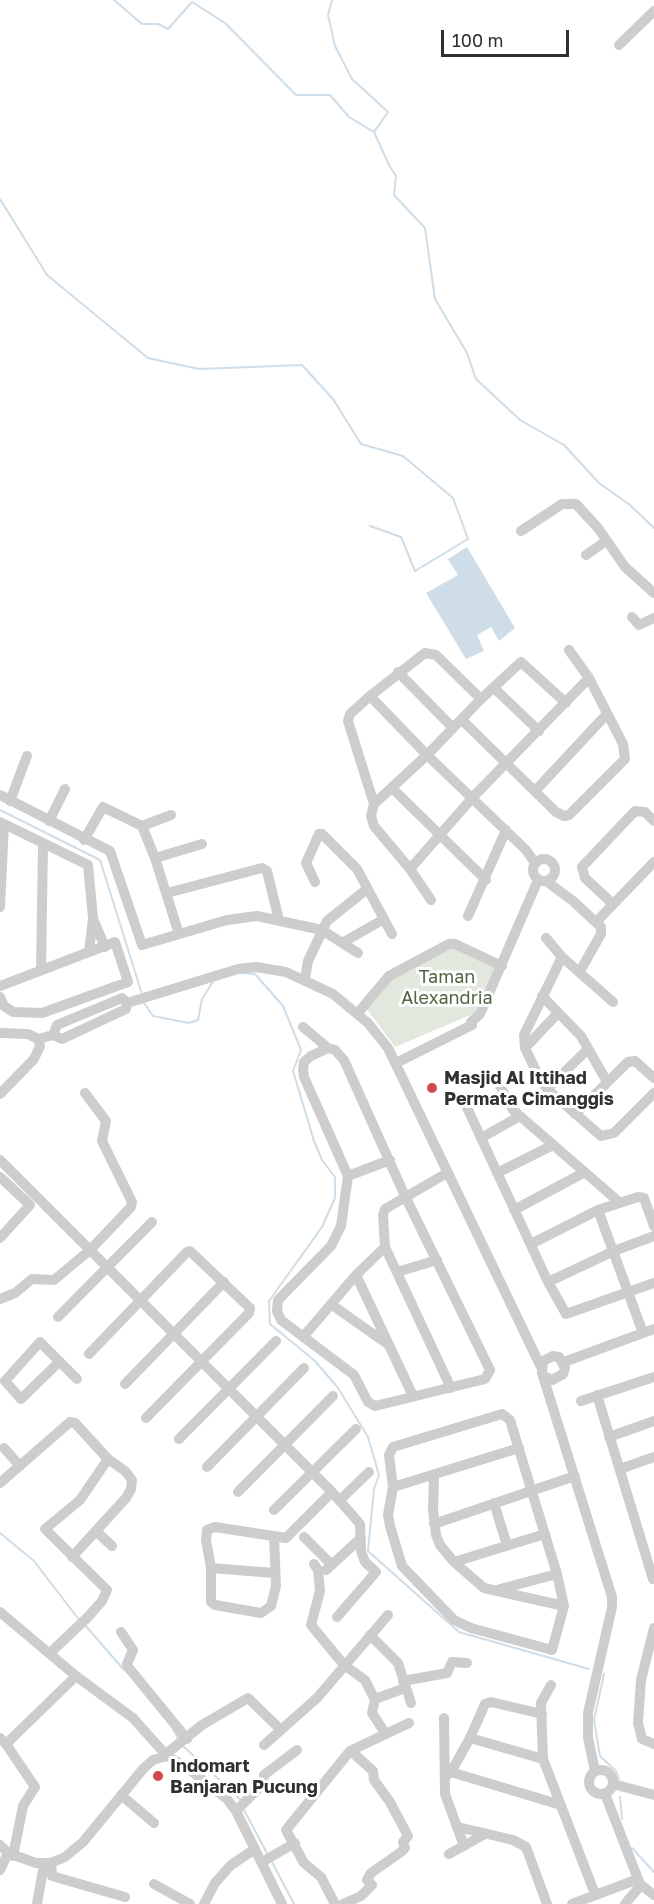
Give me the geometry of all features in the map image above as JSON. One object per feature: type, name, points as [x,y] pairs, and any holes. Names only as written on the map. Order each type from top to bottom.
[{"type":"street","points":[[619,45],[654,11]]},
{"type":"street","points":[[520,531],[562,504],[572,503],[587,515],[625,567],[654,593]]},
{"type":"street","points":[[586,555],[606,541]]},
{"type":"street","points":[[632,616],[639,625],[654,618]]},
{"type":"street","points":[[398,672],[506,764],[556,813],[564,816],[569,815],[625,759],[623,744],[606,716],[590,678],[569,650]]},
{"type":"street","points":[[431,900],[410,869],[374,826],[371,816],[374,804],[348,721],[350,714],[398,672],[425,653],[431,652],[481,699]]},
{"type":"street","points":[[374,804],[521,662],[566,703]]},
{"type":"street","points":[[410,869],[472,797],[590,678]]},
{"type":"street","points":[[494,688],[539,731]]},
{"type":"street","points":[[370,696],[427,755],[506,830],[535,863]]},
{"type":"street","points":[[535,791],[606,716]]},
{"type":"street","points":[[27,756],[5,798],[84,840],[110,851],[139,942],[146,944],[245,916],[279,920],[322,930],[358,953]]},
{"type":"street","points":[[392,788],[486,880]]},
{"type":"street","points":[[49,821],[64,789]]},
{"type":"street","points":[[84,840],[103,807],[142,826],[167,893],[179,934]]},
{"type":"street","points":[[613,904],[585,878],[582,867],[635,811],[645,812],[654,821]]},
{"type":"street","points":[[142,826],[171,815]]},
{"type":"street","points":[[0,907],[2,823],[88,865],[93,918],[89,952]]},
{"type":"street","points":[[468,916],[486,880],[506,830]]},
{"type":"street","points":[[315,882],[306,863],[319,834],[322,834],[357,868],[392,934]]},
{"type":"street","points":[[41,969],[43,844]]},
{"type":"street","points":[[155,858],[202,844]]},
{"type":"street","points":[[394,1061],[472,1025],[471,1022],[480,1014],[542,881],[555,874],[552,863],[542,859],[535,863],[533,870],[542,881],[601,927],[601,934],[580,971]]},
{"type":"street","points":[[596,922],[654,863]]},
{"type":"street","points":[[167,893],[262,868],[267,871],[279,920]]},
{"type":"street","points":[[306,979],[322,930],[329,918],[367,889]]},
{"type":"street","points":[[93,918],[105,947]]},
{"type":"street","points":[[342,943],[384,919]]},
{"type":"street","points":[[546,938],[562,957],[613,1002]]},
{"type":"street","points":[[115,942],[128,982],[42,1013],[14,1012],[4,1006],[0,995],[0,985],[41,969],[115,942]]},
{"type":"street","points":[[357,1014],[389,976],[449,944],[454,944],[502,966]]},
{"type":"street","points":[[562,957],[524,1035],[525,1048],[547,1089],[595,1133],[607,1136],[654,1093]]},
{"type":"street","points":[[0,1033],[28,1034],[38,1039],[53,1035],[57,1025],[122,998],[131,1002],[238,969],[256,967],[276,970],[306,979],[333,994],[378,1034],[394,1061],[543,1372],[558,1379],[563,1374],[564,1362]]},
{"type":"street","points":[[542,996],[581,1036],[607,1082]]},
{"type":"street","points":[[525,1048],[558,1013]]},
{"type":"street","points":[[303,1027],[328,1048],[335,1050],[344,1060],[405,1196],[490,1370],[485,1379],[375,1406],[368,1402],[354,1375],[281,1320],[277,1311],[278,1300],[338,1237],[348,1176],[304,1077],[304,1062],[328,1048]]},
{"type":"street","points":[[0,1094],[20,1076],[37,1054],[38,1039]]},
{"type":"street","points":[[547,1089],[588,1049]]},
{"type":"street","points":[[575,1114],[632,1060],[654,1078]]},
{"type":"street","points":[[498,1082],[506,1101],[520,1116],[618,1201]]},
{"type":"street","points":[[0,1299],[15,1293],[32,1279],[54,1280],[90,1250],[129,1211],[132,1202],[102,1141],[106,1121],[86,1093]]},
{"type":"street","points":[[462,1099],[562,1310],[570,1314],[654,1283]]},
{"type":"street","points":[[481,1138],[520,1116]]},
{"type":"street","points":[[497,1173],[553,1145]]},
{"type":"street","points":[[0,1160],[313,1472],[360,1524],[361,1551],[365,1562],[376,1572],[337,1617]]},
{"type":"street","points":[[348,1176],[390,1160]]},
{"type":"street","points":[[514,1210],[585,1172]]},
{"type":"street","points":[[447,1173],[405,1196],[383,1212],[385,1247],[451,1388]]},
{"type":"street","points":[[0,1177],[30,1205],[0,1238]]},
{"type":"street","points":[[531,1244],[618,1201],[644,1198],[654,1226]]},
{"type":"street","points":[[598,1210],[643,1333]]},
{"type":"street","points":[[58,1317],[152,1222]]},
{"type":"street","points":[[548,1282],[614,1251],[654,1236]]},
{"type":"street","points":[[303,1337],[356,1275],[385,1247]]},
{"type":"street","points":[[89,1354],[190,1251],[250,1308],[249,1313],[146,1418]]},
{"type":"street","points":[[397,1272],[437,1260]]},
{"type":"street","points":[[356,1275],[413,1396]]},
{"type":"street","points":[[125,1384],[224,1282]]},
{"type":"street","points":[[332,1305],[387,1343]]},
{"type":"street","points":[[595,1771],[588,1738],[588,1713],[612,1607],[612,1597],[547,1390],[543,1361],[553,1356],[564,1362],[654,1329]]},
{"type":"street","points":[[178,1439],[276,1341]]},
{"type":"street","points":[[59,1362],[21,1399],[5,1381],[40,1342],[77,1379]]},
{"type":"street","points":[[207,1467],[304,1368]]},
{"type":"street","points":[[581,1401],[654,1377]]},
{"type":"street","points":[[0,1390],[13,1390]]},
{"type":"street","points":[[597,1395],[651,1561],[653,1579]]},
{"type":"street","points":[[238,1492],[333,1396]]},
{"type":"street","points":[[502,1414],[510,1420],[519,1448],[557,1574],[564,1606],[552,1650],[471,1628],[454,1620],[402,1566],[388,1515],[393,1487],[389,1455],[393,1447],[502,1414]]},
{"type":"street","points":[[609,1437],[654,1421]]},
{"type":"street","points":[[0,1483],[70,1422],[75,1423],[108,1459],[132,1480],[131,1489],[97,1532],[72,1557]]},
{"type":"street","points":[[274,1510],[356,1429]]},
{"type":"street","points":[[4,1448],[20,1466]]},
{"type":"street","points":[[393,1487],[434,1477],[519,1448]]},
{"type":"street","points":[[620,1470],[654,1457]]},
{"type":"street","points":[[50,1653],[102,1600],[107,1590],[45,1529],[80,1500],[108,1459]]},
{"type":"street","points":[[274,1536],[275,1597],[272,1606],[261,1612],[214,1605],[211,1602],[211,1568],[206,1540],[207,1530],[215,1527],[274,1536],[286,1538],[369,1472]]},
{"type":"street","points":[[434,1524],[575,1476]]},
{"type":"street","points":[[434,1477],[434,1524],[440,1545],[454,1562],[484,1588],[564,1606]]},
{"type":"street","points":[[494,1503],[507,1545]]},
{"type":"street","points":[[97,1532],[112,1546]]},
{"type":"street","points":[[454,1562],[545,1534]]},
{"type":"street","points":[[304,1537],[329,1568],[361,1538]]},
{"type":"street","points":[[314,1564],[318,1570],[320,1591],[311,1625],[344,1665],[365,1680],[375,1700],[372,1713],[385,1733]]},
{"type":"street","points":[[211,1568],[274,1573]]},
{"type":"street","points":[[496,1590],[557,1574]]},
{"type":"street","points":[[0,1612],[76,1676],[133,1718],[166,1755],[185,1766],[227,1799],[242,1806],[255,1849],[282,1904]]},
{"type":"street","points":[[264,1745],[317,1698],[388,1615]]},
{"type":"street","points":[[654,1628],[641,1680],[639,1733],[642,1739],[654,1744]]},
{"type":"street","points":[[121,1632],[133,1650],[127,1664],[128,1667],[183,1742]]},
{"type":"street","points":[[370,1635],[397,1660],[411,1703]]},
{"type":"street","points":[[375,1700],[404,1684],[447,1673],[452,1662],[467,1663]]},
{"type":"street","points":[[0,1870],[23,1806],[35,1787],[3,1741],[76,1676]]},
{"type":"street","points":[[641,1680],[654,1684]]},
{"type":"street","points":[[551,1685],[542,1699],[543,1759],[595,1894]]},
{"type":"street","points":[[7,1851],[48,1864],[65,1857],[83,1842],[153,1760],[166,1755],[202,1725],[248,1698],[281,1730]]},
{"type":"street","points":[[449,1774],[470,1738],[482,1707],[490,1702],[542,1714]]},
{"type":"street","points":[[444,1718],[449,1774],[445,1794],[464,1846]]},
{"type":"street","points":[[335,1904],[321,1877],[304,1863],[286,1830],[351,1751],[372,1743],[385,1733],[409,1724]]},
{"type":"street","points":[[470,1738],[543,1759]]},
{"type":"street","points":[[242,1806],[263,1784],[264,1775],[297,1750]]},
{"type":"street","points":[[343,1904],[361,1896],[368,1890],[372,1885],[367,1880],[371,1873],[405,1848],[403,1842],[408,1836],[390,1802],[374,1780],[373,1771],[351,1751]]},
{"type":"street","points":[[595,1771],[608,1772],[613,1784]]},
{"type":"street","points":[[595,1771],[591,1775],[590,1787],[593,1792],[605,1794]]},
{"type":"street","points":[[449,1774],[561,1805]]},
{"type":"street","points":[[605,1794],[613,1784]]},
{"type":"street","points":[[613,1784],[654,1795]]},
{"type":"street","points":[[605,1794],[640,1882],[654,1895]]},
{"type":"street","points":[[121,1796],[154,1823]]},
{"type":"street","points":[[458,1827],[513,1840],[526,1847],[547,1904]]},
{"type":"street","points":[[449,1854],[485,1834]]},
{"type":"street","points":[[262,1862],[295,1843]]},
{"type":"street","points":[[204,1904],[215,1883],[231,1865],[255,1849]]},
{"type":"street","points":[[48,1864],[51,1875],[54,1877],[125,1897]]},
{"type":"street","points":[[37,1904],[48,1864]]},
{"type":"street","points":[[574,1904],[595,1894],[640,1882]]},
{"type":"street","points":[[625,1904],[640,1882]]},
{"type":"street","points":[[154,1884],[190,1904]]},
{"type":"green space","name":"Taman Alexandria","points":[[451,946],[497,968],[475,1013],[395,1047],[366,1008],[390,979]]},
{"type":"shaded area","points":[[467,547],[515,628],[499,641],[491,627],[477,635],[484,651],[466,659],[426,593],[458,575],[448,559]]},
{"type":"waterway","points":[[114,0],[142,24],[158,24],[168,29],[192,2],[225,23],[296,95],[330,95],[349,117],[374,132]]},
{"type":"waterway","points":[[332,0],[328,15],[335,46],[352,79],[388,112],[374,132],[396,176],[394,195],[425,228],[435,299],[467,353],[476,379],[520,420],[564,445],[599,483],[630,505],[654,528]]},
{"type":"waterway","points":[[0,199],[47,275],[148,358],[199,369],[302,365],[333,399],[361,444],[403,456],[453,498],[468,539],[415,571],[401,537],[370,526]]},
{"type":"waterway","points":[[0,810],[100,860],[142,994]]},
{"type":"waterway","points":[[242,973],[255,974],[283,1006],[301,1050],[293,1071],[314,1141],[322,1160],[335,1177],[335,1198],[322,1227],[269,1301],[270,1324],[315,1361],[338,1388],[368,1437],[379,1475],[374,1489],[368,1551],[459,1632],[589,1669]]},
{"type":"waterway","points":[[144,1003],[153,1016],[189,1023],[198,1020],[202,999],[214,980]]},
{"type":"waterway","points":[[0,1533],[34,1561],[80,1621]]},
{"type":"waterway","points":[[85,1625],[124,1670]]},
{"type":"waterway","points":[[604,1674],[594,1720],[600,1756],[616,1771],[619,1779]]},
{"type":"waterway","points":[[173,1729],[179,1740]]},
{"type":"waterway","points":[[182,1745],[241,1800]]},
{"type":"waterway","points":[[620,1797],[622,1819]]},
{"type":"waterway","points":[[244,1810],[268,1855]]},
{"type":"waterway","points":[[632,1848],[654,1872]]},
{"type":"waterway","points":[[271,1860],[294,1904]]},
{"type":"place","name":"Masjid Al Ittihad Permata Cimanggis","points":[[432,1088]]},
{"type":"place","name":"Indomart Banjaran Pucung","points":[[158,1776]]}]
